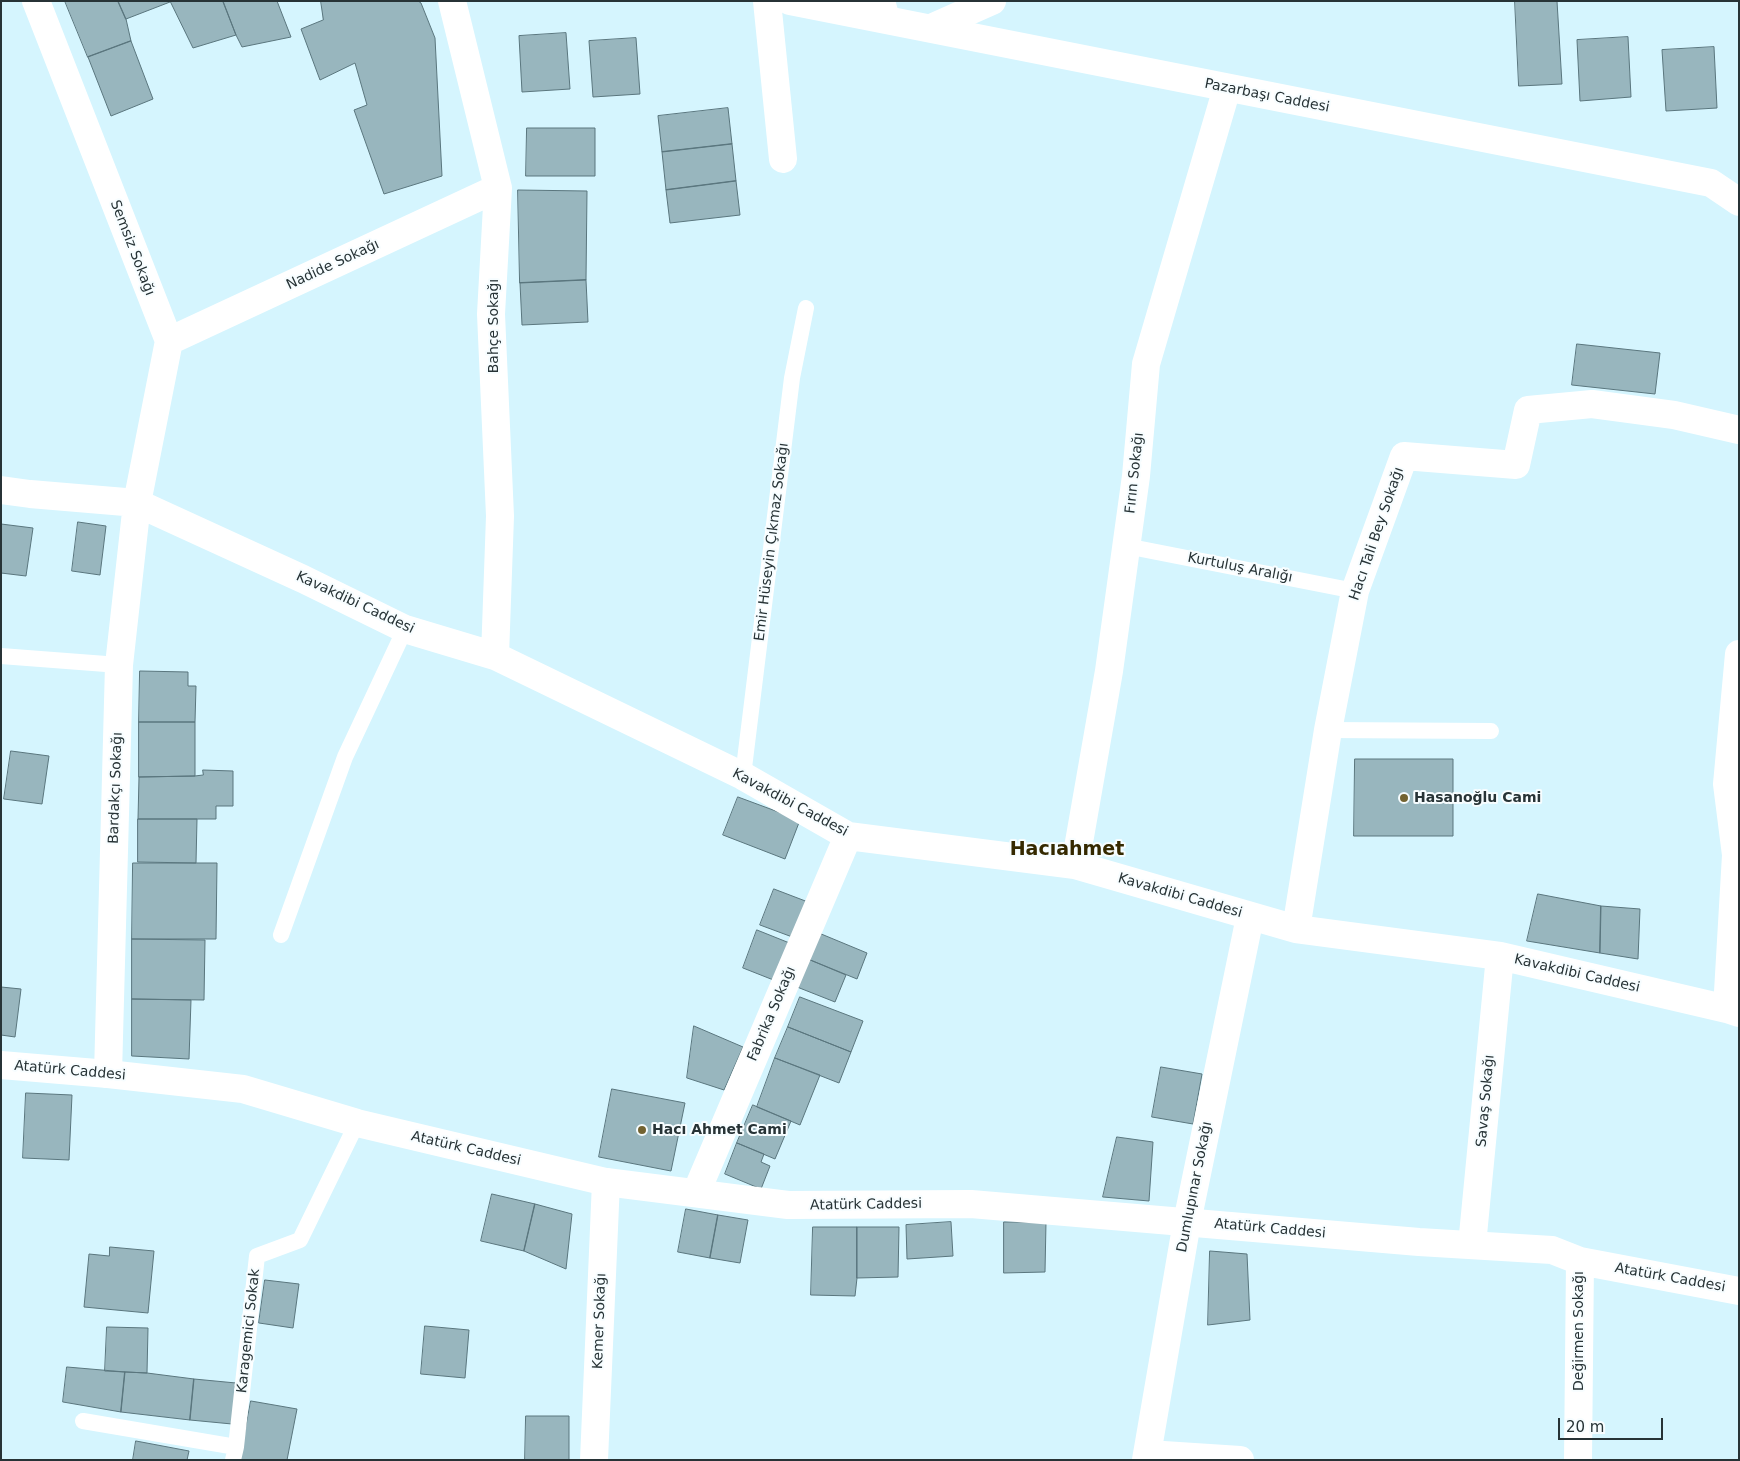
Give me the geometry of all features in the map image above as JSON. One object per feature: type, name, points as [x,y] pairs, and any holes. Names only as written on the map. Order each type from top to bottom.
[{"type":"street","name":"Semsiz Sokağı","points":[[36,1],[168,341]]},
{"type":"street","name":"Bahçe Sokağı","points":[[452,1],[498,188],[491,314],[500,516],[495,656]]},
{"type":"street","points":[[767,1],[783,159]]},
{"type":"street","name":"Pazarbaşı Caddesi","points":[[790,1],[884,10],[932,28],[1711,183],[1739,202]]},
{"type":"street","points":[[932,28],[992,1]]},
{"type":"street","name":"Fırın Sokağı","points":[[1075,865],[1109,671],[1136,476],[1146,364],[1227,88]]},
{"type":"street","name":"Nadide Sokağı","points":[[168,341],[498,188]]},
{"type":"street","points":[[137,503],[168,341]]},
{"type":"street","name":"Hacı Tali Bey Sokağı","points":[[1296,929],[1328,730],[1355,591],[1404,456],[1516,465],[1528,410],[1592,404],[1674,415],[1739,430]]},
{"type":"street","name":"Kavakdibi Caddesi","points":[[1,490],[137,503],[303,579],[405,629],[495,656],[742,776],[848,836],[1075,865],[1296,929],[1500,956],[1733,1011]]},
{"type":"street","name":"Bardakçı Sokağı","points":[[108,1074],[119,666],[137,503]]},
{"type":"street","points":[[1733,1011],[1736,855],[1727,784],[1739,654]]},
{"type":"street","name":"Fabrika Sokağı","points":[[696,1192],[848,836]]},
{"type":"street","name":"Dumlupınar Sokağı","points":[[1147,1457],[1187,1222],[1250,917]]},
{"type":"street","name":"Savaş Sokağı","points":[[1472,1245],[1500,956]]},
{"type":"street","name":"Atatürk Caddesi","points":[[1,1065],[108,1074],[243,1089],[356,1123],[606,1182],[696,1192],[788,1206],[971,1204],[1552,1250],[1580,1262],[1739,1291]]},
{"type":"street","name":"Kemer Sokağı","points":[[594,1460],[606,1182]]},
{"type":"street","name":"Değirmen Sokağı","points":[[1578,1460],[1580,1262]]},
{"type":"street","points":[[1147,1457],[1240,1460]]},
{"type":"lane","name":"Emir Hüseyin Çıkmaz Sokağı","points":[[742,776],[792,378],[806,308]]},
{"type":"lane","name":"Kurtuluş Aralığı","points":[[1126,546],[1355,591]]},
{"type":"lane","points":[[282,936],[344,757],[405,629]]},
{"type":"lane","points":[[1,656],[119,666]]},
{"type":"lane","points":[[1328,730],[1491,731]]},
{"type":"lane","name":"Karagemici Sokak","points":[[235,1453],[257,1256],[300,1240],[356,1123]]},
{"type":"lane","points":[[83,1421],[235,1453]]},
{"type":"building","points":[[65,1],[118,1],[126,19],[131,41],[88,57]]},
{"type":"building","points":[[118,1],[170,1],[170,2],[126,19]]},
{"type":"building","points":[[170,1],[223,1],[236,35],[193,48]]},
{"type":"building","points":[[223,1],[277,1],[291,37],[242,47]]},
{"type":"building","points":[[321,1],[418,1],[421,3],[435,38],[442,176],[384,194],[354,110],[367,105],[355,63],[320,80],[301,29],[323,20]]},
{"type":"building","points":[[1515,1],[1557,1],[1562,84],[1519,86]]},
{"type":"building","points":[[566,33],[570,89],[522,92],[519,36]]},
{"type":"building","points":[[1628,37],[1631,97],[1580,101],[1577,40]]},
{"type":"building","points":[[636,38],[640,94],[593,97],[589,41]]},
{"type":"building","points":[[131,41],[153,99],[111,116],[88,57]]},
{"type":"building","points":[[1714,47],[1717,108],[1666,111],[1662,50]]},
{"type":"building","points":[[728,108],[732,144],[662,152],[658,116]]},
{"type":"building","points":[[527,128],[595,128],[595,176],[526,176]]},
{"type":"building","points":[[732,144],[736,181],[666,190],[662,152]]},
{"type":"building","points":[[736,181],[740,215],[670,223],[666,190]]},
{"type":"building","points":[[518,190],[587,191],[586,280],[520,283]]},
{"type":"building","points":[[586,280],[588,322],[522,325],[520,283]]},
{"type":"building","points":[[1577,344],[1660,353],[1655,394],[1572,385]]},
{"type":"building","points":[[78,522],[106,526],[100,575],[72,571]]},
{"type":"building","points":[[1,524],[33,528],[26,576],[1,573]]},
{"type":"building","points":[[140,671],[188,672],[188,686],[196,686],[195,722],[139,722]]},
{"type":"building","points":[[139,722],[195,722],[195,776],[139,777]]},
{"type":"building","points":[[11,751],[49,756],[42,804],[4,799]]},
{"type":"building","name":"Hasanoğlu Cami","points":[[1355,759],[1453,759],[1453,836],[1354,836]]},
{"type":"building","points":[[203,770],[233,771],[233,806],[216,806],[216,819],[138,819],[139,777],[195,776],[203,775]]},
{"type":"building","points":[[738,797],[800,820],[785,859],[723,835]]},
{"type":"building","points":[[138,819],[197,819],[196,863],[138,862]]},
{"type":"building","points":[[133,863],[217,863],[216,939],[132,939]]},
{"type":"building","points":[[774,889],[808,902],[795,938],[760,925]]},
{"type":"building","points":[[1538,894],[1601,906],[1600,953],[1527,941]]},
{"type":"building","points":[[1601,906],[1640,909],[1638,959],[1600,953]]},
{"type":"building","points":[[757,930],[792,944],[776,981],[743,968]]},
{"type":"building","points":[[814,931],[867,953],[857,979],[803,957]]},
{"type":"building","points":[[132,939],[205,940],[204,1000],[132,999]]},
{"type":"building","points":[[803,957],[846,975],[835,1002],[792,985]]},
{"type":"building","points":[[1,987],[21,989],[15,1037],[1,1035]]},
{"type":"building","points":[[800,997],[863,1021],[851,1052],[788,1027]]},
{"type":"building","points":[[132,999],[191,1000],[189,1059],[132,1056]]},
{"type":"building","points":[[694,1026],[743,1047],[724,1090],[687,1078]]},
{"type":"building","points":[[788,1027],[851,1052],[839,1083],[775,1058]]},
{"type":"building","points":[[775,1058],[820,1075],[800,1125],[757,1107]]},
{"type":"building","points":[[1161,1067],[1202,1074],[1193,1124],[1152,1117]]},
{"type":"building","name":"Hacı Ahmet Cami","points":[[612,1089],[685,1103],[671,1171],[599,1157]]},
{"type":"building","points":[[26,1093],[72,1095],[69,1160],[23,1158]]},
{"type":"building","points":[[753,1105],[791,1121],[775,1159],[737,1143]]},
{"type":"building","points":[[1117,1137],[1153,1142],[1149,1201],[1103,1197]]},
{"type":"building","points":[[737,1143],[764,1154],[761,1162],[770,1166],[761,1189],[725,1174]]},
{"type":"building","points":[[492,1194],[535,1204],[524,1251],[481,1241]]},
{"type":"building","points":[[535,1204],[572,1214],[566,1269],[524,1251]]},
{"type":"building","points":[[686,1209],[718,1215],[710,1258],[678,1252]]},
{"type":"building","points":[[718,1215],[748,1220],[740,1263],[710,1258]]},
{"type":"building","points":[[951,1222],[953,1256],[907,1259],[906,1225]]},
{"type":"building","points":[[1004,1222],[1046,1222],[1045,1272],[1004,1273]]},
{"type":"building","points":[[813,1227],[857,1227],[855,1296],[811,1295]]},
{"type":"building","points":[[857,1227],[899,1227],[898,1277],[857,1278]]},
{"type":"building","points":[[110,1247],[154,1251],[148,1313],[84,1307],[89,1254],[109,1256]]},
{"type":"building","points":[[1210,1251],[1247,1254],[1250,1320],[1208,1325]]},
{"type":"building","points":[[265,1280],[299,1284],[293,1328],[259,1323]]},
{"type":"building","points":[[425,1326],[469,1330],[465,1378],[421,1374]]},
{"type":"building","points":[[107,1327],[148,1328],[147,1373],[105,1371]]},
{"type":"building","points":[[67,1367],[125,1372],[121,1412],[63,1402]]},
{"type":"building","points":[[125,1372],[194,1379],[190,1420],[121,1412]]},
{"type":"building","points":[[194,1379],[236,1383],[232,1424],[190,1420]]},
{"type":"building","points":[[251,1401],[297,1409],[287,1460],[240,1460]]},
{"type":"building","points":[[526,1416],[569,1416],[569,1460],[525,1460]]},
{"type":"building","points":[[136,1441],[189,1451],[187,1460],[133,1460]]},
{"type":"place","name":"Hasanoğlu Cami","points":[[1404,798]]},
{"type":"place","name":"Hacı Ahmet Cami","points":[[642,1130]]},
{"type":"district","name":"Hacıahmet","points":[[1067,850]]}]
